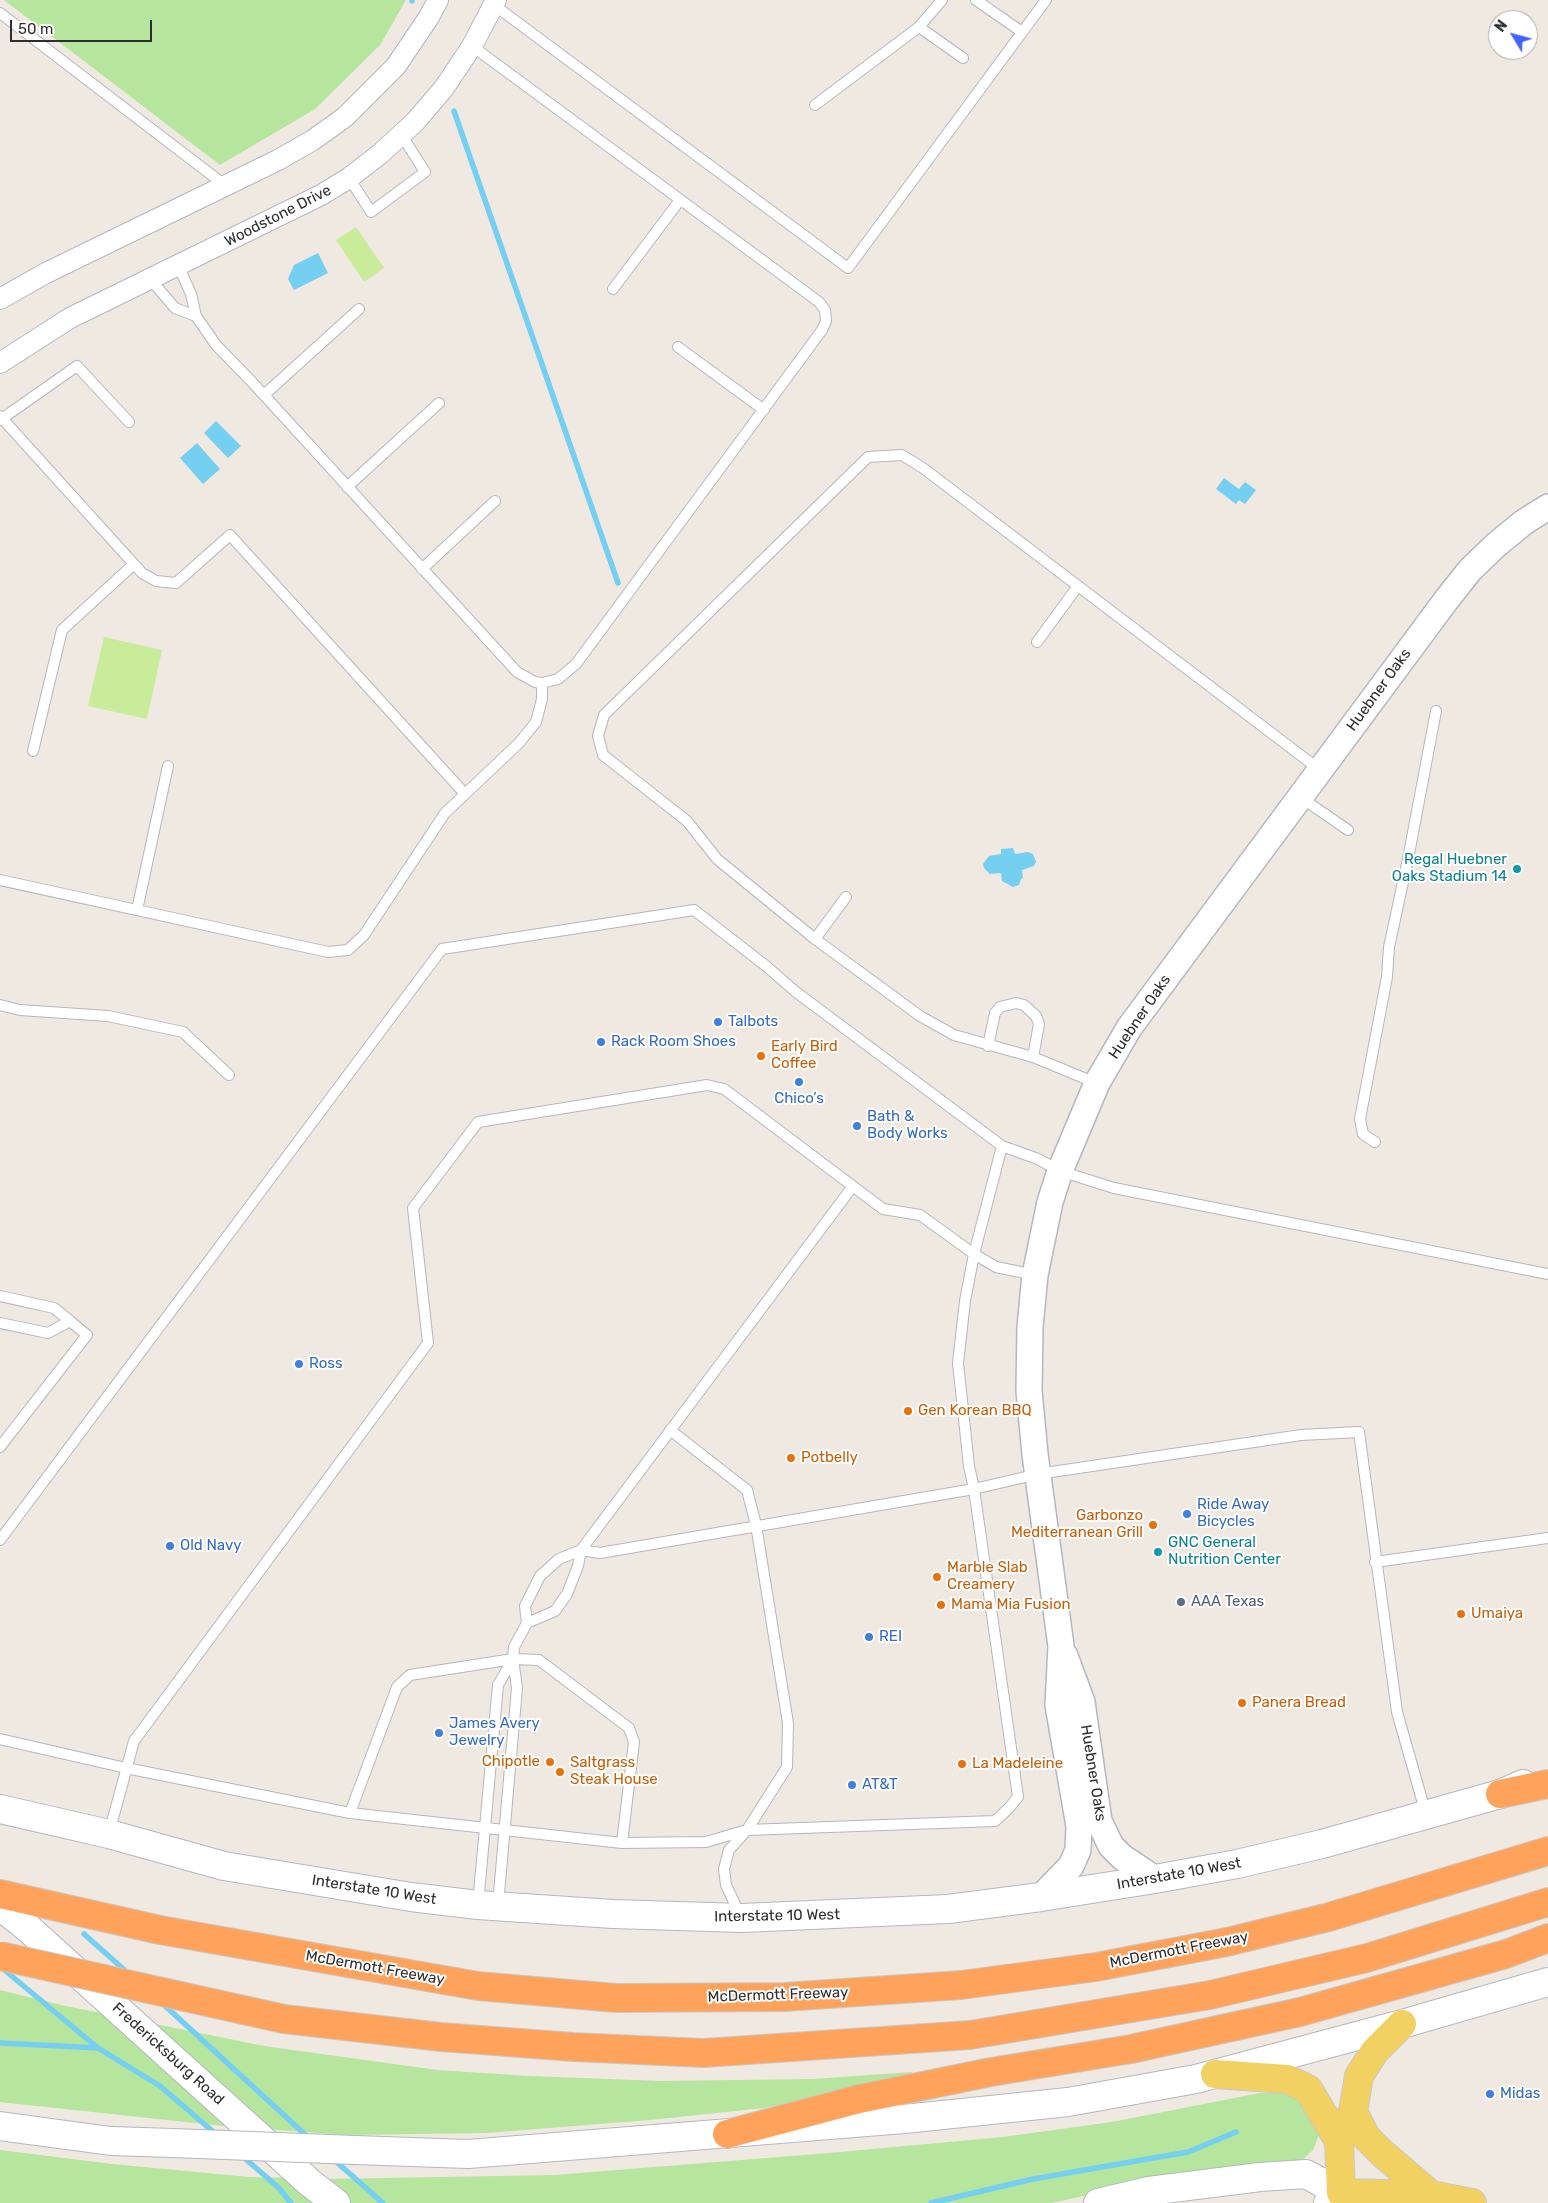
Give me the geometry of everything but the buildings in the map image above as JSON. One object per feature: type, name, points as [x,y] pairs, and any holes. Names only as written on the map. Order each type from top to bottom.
[{"type":"highway","points":[[1500,1794],[1548,1784]]},
{"type":"highway","name":"McDermott Freeway","points":[[0,1894],[160,1930],[478,1986],[616,1998],[785,1997],[961,1985],[1105,1966],[1227,1942],[1329,1917],[1548,1851]]},
{"type":"highway","points":[[0,1956],[284,2019],[441,2037],[573,2047],[704,2052],[970,2036],[1210,1995],[1367,1958],[1548,1902]]},
{"type":"highway","points":[[727,2134],[859,2099],[991,2072],[1131,2048],[1300,2012],[1506,1954],[1548,1938]]},
{"type":"main road","name":"Interstate 10 West","points":[[0,1809],[109,1834],[224,1866],[344,1887],[488,1906],[612,1914],[742,1918],[948,1909],[1155,1879],[1237,1864],[1322,1844],[1500,1794],[1548,1774]]},
{"type":"main road","name":"Fredericksburg Road","points":[[0,1906],[30,1929],[309,2182],[336,2203]]},
{"type":"main road","points":[[0,2126],[111,2141],[468,2154],[904,2119],[1068,2102],[1215,2074],[1402,2024],[1548,1982]]},
{"type":"main road","points":[[1337,2200],[1339,2140],[1353,2112],[1359,2076],[1376,2051],[1402,2024]]},
{"type":"main road","points":[[1215,2074],[1287,2079],[1308,2089],[1339,2140]]},
{"type":"main road","points":[[1353,2112],[1366,2137],[1431,2195]]},
{"type":"main road","points":[[1098,2203],[1149,2191],[1260,2177],[1306,2174],[1337,2200],[1431,2195],[1472,2203]]},
{"type":"street","points":[[0,299],[46,273],[278,160],[345,117],[396,66],[430,17],[438,0]]},
{"type":"street","name":"Woodstone Drive","points":[[0,363],[70,318],[322,195],[349,178],[380,154],[444,88],[472,46],[495,3]]},
{"type":"street","name":"Huebner Oaks","points":[[1041,1897],[1071,1866],[1078,1850],[1078,1826],[1058,1705],[1061,1646],[1029,1391],[1030,1327],[1036,1275],[1050,1202],[1060,1171],[1097,1083],[1129,1028],[1447,598],[1470,570],[1496,545],[1524,522],[1548,508]]},
{"type":"street","name":"Huebner Oaks","points":[[1061,1646],[1082,1702],[1099,1821],[1111,1846],[1155,1879]]},
{"type":"lane","points":[[815,105],[919,27],[942,0]]},
{"type":"lane","points":[[976,0],[1022,32]]},
{"type":"lane","points":[[495,3],[848,268],[1046,0]]},
{"type":"lane","points":[[0,13],[226,186]]},
{"type":"lane","points":[[919,27],[963,58]]},
{"type":"lane","points":[[178,265],[192,294],[196,316],[216,345],[517,672],[528,679],[542,683],[558,679],[576,664],[822,330],[826,321],[825,310],[819,302],[472,46]]},
{"type":"lane","points":[[349,178],[371,212],[424,172],[401,134]]},
{"type":"lane","points":[[613,289],[680,200]]},
{"type":"lane","points":[[150,279],[175,308],[196,316]]},
{"type":"lane","points":[[264,395],[359,309]]},
{"type":"lane","points":[[678,346],[764,410]]},
{"type":"lane","points":[[129,422],[77,366],[1,418],[142,573],[156,581],[176,583],[230,535],[465,794]]},
{"type":"lane","points":[[347,486],[439,403]]},
{"type":"lane","points":[[1097,1083],[1033,1057],[954,1035],[920,1016],[815,939],[717,859],[687,821],[603,755],[598,736],[604,715],[868,457],[902,455],[923,468],[1320,770]]},
{"type":"lane","points":[[422,569],[495,501]]},
{"type":"lane","points":[[33,751],[62,630],[134,564]]},
{"type":"lane","points":[[1036,642],[1078,586]]},
{"type":"lane","points":[[0,880],[328,952],[348,950],[364,935],[445,814],[519,743],[536,722],[542,699],[542,683]]},
{"type":"lane","points":[[1374,1142],[1363,1134],[1360,1119],[1387,976],[1389,946],[1408,859],[1436,711]]},
{"type":"lane","points":[[137,910],[168,766]]},
{"type":"lane","points":[[1300,797],[1348,830]]},
{"type":"lane","points":[[815,939],[846,898]]},
{"type":"lane","points":[[0,1540],[442,949],[694,910],[796,992],[1002,1146],[1038,1159],[1060,1171],[1114,1188],[1548,1274]]},
{"type":"lane","points":[[988,1046],[995,1013],[1000,1007],[1016,1003],[1024,1005],[1036,1016],[1038,1024],[1033,1057]]},
{"type":"lane","points":[[0,1005],[20,1010],[108,1016],[183,1032],[229,1075]]},
{"type":"lane","points":[[109,1834],[134,1741],[428,1343],[413,1208],[478,1122],[707,1085],[724,1089],[883,1209],[920,1215],[974,1254],[996,1267],[1036,1275]]},
{"type":"lane","points":[[0,1739],[126,1768],[350,1813],[622,1843],[706,1842],[747,1830],[995,1821],[1010,1808],[1018,1797],[969,1466],[958,1363],[965,1301],[974,1254],[1002,1146]]},
{"type":"lane","points":[[526,1623],[555,1611],[568,1594],[578,1566],[581,1550],[853,1186]]},
{"type":"lane","points":[[0,1296],[54,1308],[87,1334],[0,1447]]},
{"type":"lane","points":[[0,1323],[48,1333],[70,1321]]},
{"type":"lane","points":[[670,1430],[747,1490],[756,1525],[788,1723],[787,1767],[747,1830],[729,1850],[724,1870],[726,1885],[742,1918]]},
{"type":"lane","points":[[488,1906],[505,1830],[517,1688],[512,1660],[514,1647],[526,1623],[525,1606],[540,1576],[559,1559],[581,1550],[600,1553],[756,1525],[974,1490],[1038,1474],[1302,1435],[1359,1432],[1375,1562],[1397,1712],[1426,1815]]},
{"type":"lane","points":[[1375,1562],[1548,1538]]},
{"type":"lane","points":[[350,1813],[397,1687],[410,1675],[512,1660],[539,1660],[629,1728],[634,1742],[622,1843]]},
{"type":"lane","points":[[488,1906],[486,1828],[498,1686],[512,1660]]},
{"type":"green space","points":[[4,0],[406,0],[380,45],[315,109],[220,165]]},
{"type":"green space","points":[[356,227],[384,268],[364,282],[336,240]]},
{"type":"green space","points":[[104,637],[162,650],[147,719],[88,706]]},
{"type":"green space","points":[[0,1990],[61,2005],[264,2046],[437,2070],[528,2076],[661,2081],[813,2079],[912,2072],[909,2081],[764,2108],[650,2120],[486,2133],[347,2135],[223,2126],[0,2102]]},
{"type":"green space","points":[[1288,2091],[1306,2100],[1319,2135],[1313,2150],[1301,2161],[1220,2168],[1166,2177],[1052,2203],[0,2203],[0,2150],[112,2164],[249,2177],[325,2179],[555,2175],[1003,2137],[1112,2122],[1260,2093]]},
{"type":"water","points":[[318,253],[328,273],[294,290],[288,279],[294,265]]},
{"type":"water","points":[[216,421],[241,446],[228,458],[204,433]]},
{"type":"water","points":[[197,443],[220,469],[203,484],[180,458]]},
{"type":"water","points":[[1224,478],[1239,489],[1245,482],[1256,490],[1245,504],[1239,500],[1236,504],[1216,489]]},
{"type":"water","points":[[1013,848],[1015,854],[1028,852],[1033,854],[1036,862],[1034,866],[1022,870],[1023,878],[1019,885],[1013,887],[1002,881],[1001,873],[990,874],[983,864],[989,856],[1001,854],[1001,849]]},
{"type":"waterway","points":[[454,111],[618,583]]},
{"type":"waterway","points":[[84,1934],[129,1974]]},
{"type":"waterway","points":[[2,1968],[98,2048],[160,2086],[217,2135]]},
{"type":"waterway","points":[[162,2003],[310,2139]]},
{"type":"waterway","points":[[0,2043],[98,2048]]},
{"type":"waterway","points":[[931,2203],[1033,2179],[1188,2152],[1236,2132]]},
{"type":"waterway","points":[[241,2155],[279,2188],[291,2203]]},
{"type":"waterway","points":[[332,2158],[383,2203]]},
{"type":"place","name":"Regal Huebner Oaks Stadium 14","points":[[1517,869]]},
{"type":"place","name":"Talbots","points":[[718,1022]]},
{"type":"place","name":"Rack Room Shoes","points":[[601,1042]]},
{"type":"place","name":"Early Bird Coffee","points":[[761,1056]]},
{"type":"place","name":"Chico’s","points":[[799,1082]]},
{"type":"place","name":"Bath & Body Works","points":[[857,1126]]},
{"type":"place","name":"Ross","points":[[299,1364]]},
{"type":"place","name":"Gen Korean BBQ","points":[[908,1411]]},
{"type":"place","name":"Potbelly","points":[[791,1458]]},
{"type":"place","name":"Ride Away Bicycles","points":[[1187,1514]]},
{"type":"place","name":"Garbonzo Mediterranean Grill","points":[[1153,1525]]},
{"type":"place","name":"Old Navy","points":[[170,1546]]},
{"type":"place","name":"GNC General Nutrition Center","points":[[1158,1552]]},
{"type":"place","name":"Marble Slab Creamery","points":[[937,1577]]},
{"type":"place","name":"AAA Texas","points":[[1181,1602]]},
{"type":"place","name":"Mama Mia Fusion","points":[[941,1605]]},
{"type":"place","name":"Umaiya","points":[[1461,1614]]},
{"type":"place","name":"REI","points":[[869,1637]]},
{"type":"place","name":"Panera Bread","points":[[1242,1703]]},
{"type":"place","name":"James Avery Jewelry","points":[[439,1733]]},
{"type":"place","name":"Chipotle","points":[[550,1762]]},
{"type":"place","name":"La Madeleine","points":[[962,1764]]},
{"type":"place","name":"Saltgrass Steak House","points":[[560,1772]]},
{"type":"place","name":"AT&T","points":[[852,1785]]},
{"type":"place","name":"Midas","points":[[1490,2094]]}]
